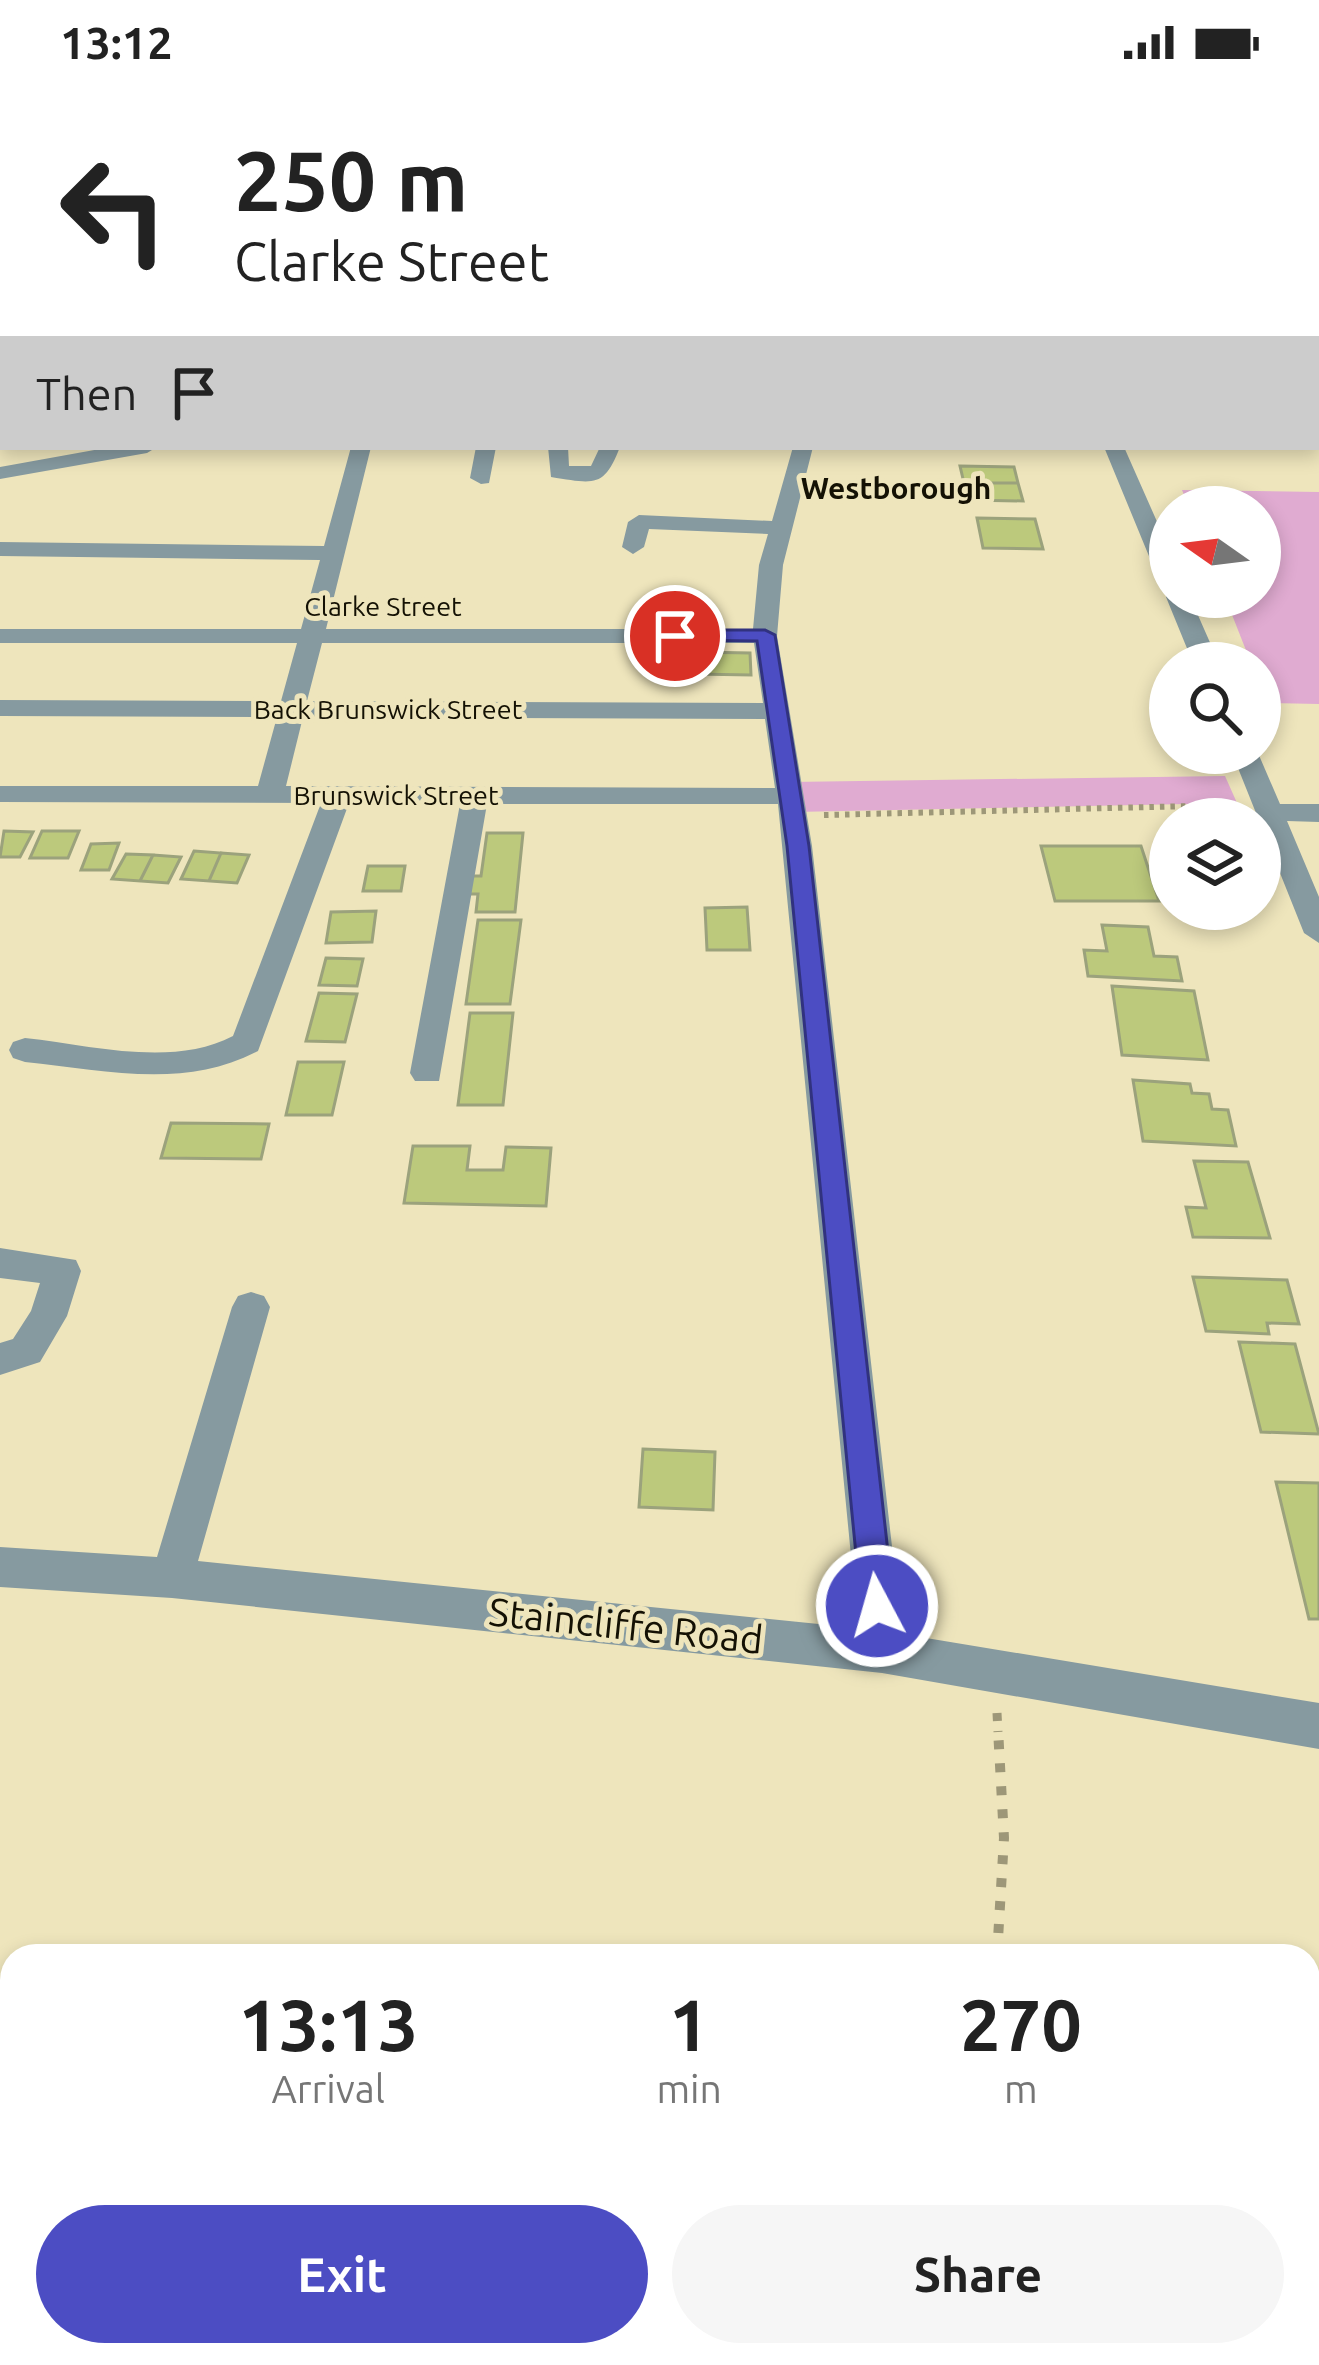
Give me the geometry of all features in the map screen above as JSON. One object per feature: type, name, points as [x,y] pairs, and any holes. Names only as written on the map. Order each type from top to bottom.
[{"type":"street","points":[[0,473],[130,450]]},
{"type":"street","points":[[270,794],[360,450]]},
{"type":"street","points":[[482,478],[486,450]]},
{"type":"street","points":[[558,450],[559,472],[599,473],[609,450]]},
{"type":"street","points":[[802,450],[771,565],[765,635],[793,806],[882,1652]]},
{"type":"street","points":[[1115,450],[1149,529]]},
{"type":"street","points":[[633,547],[639,522],[783,529]]},
{"type":"street","points":[[0,549],[333,554]]},
{"type":"street","name":"Clarke Street","points":[[0,636],[765,635]]},
{"type":"street","name":"Back Brunswick Street","points":[[0,708],[777,711]]},
{"type":"street","name":"Brunswick Street","points":[[0,794],[476,795],[793,806]]},
{"type":"street","points":[[26,1049],[164,1063],[216,1061],[247,1043],[338,794]]},
{"type":"street","points":[[427,1073],[476,795]]},
{"type":"street","points":[[1281,809],[1319,812]]},
{"type":"street","points":[[1281,840],[1319,933]]},
{"type":"street","points":[[0,1263],[63,1271],[48,1316],[26,1351],[0,1359]]},
{"type":"street","points":[[172,1578],[251,1307]]},
{"type":"street","name":"Staincliffe Road","points":[[0,1567],[172,1578],[882,1652],[1319,1726]]},
{"type":"path","points":[[793,806],[1149,807]]},
{"type":"path","points":[[998,1944],[1004,1838],[1001,1736]]},
{"type":"shaded area","points":[[1281,491],[1319,492],[1319,704],[1281,703],[1281,642],[1243,642],[1233,618],[1281,618]]},
{"type":"shaded area","points":[[1225,776],[1235,798],[1149,798],[1149,805],[794,812],[790,782]]},
{"type":"building","points":[[960,466],[1014,467],[1018,483],[964,483]]},
{"type":"building","points":[[964,483],[1018,483],[1023,501],[968,500]]},
{"type":"building","points":[[977,518],[1035,519],[1043,549],[983,548]]},
{"type":"building","points":[[695,652],[750,653],[751,675],[695,674]]},
{"type":"building","points":[[4,831],[33,832],[20,857],[0,857]]},
{"type":"building","points":[[42,831],[79,831],[68,858],[30,858]]},
{"type":"building","points":[[487,833],[523,833],[515,912],[476,912],[478,894],[467,894],[469,876],[481,876]]},
{"type":"building","points":[[119,843],[109,870],[81,870],[91,844]]},
{"type":"building","points":[[1041,846],[1141,846],[1149,870],[1149,901],[1055,901]]},
{"type":"building","points":[[194,851],[221,853],[209,881],[181,879]]},
{"type":"building","points":[[221,853],[249,855],[237,883],[209,881]]},
{"type":"building","points":[[126,854],[153,855],[140,881],[112,879]]},
{"type":"building","points":[[153,855],[181,857],[168,883],[140,881]]},
{"type":"building","points":[[368,866],[405,866],[401,891],[363,891]]},
{"type":"building","points":[[747,907],[750,950],[707,950],[705,908]]},
{"type":"building","points":[[376,911],[372,942],[326,943],[331,912]]},
{"type":"building","points":[[478,920],[521,920],[510,1004],[466,1004]]},
{"type":"building","points":[[1102,925],[1148,927],[1154,956],[1177,957],[1182,981],[1088,976],[1084,950],[1107,951]]},
{"type":"building","points":[[326,958],[363,959],[357,986],[319,985]]},
{"type":"building","points":[[1112,986],[1194,991],[1208,1060],[1122,1055]]},
{"type":"building","points":[[319,993],[357,994],[345,1042],[306,1041]]},
{"type":"building","points":[[470,1013],[513,1013],[503,1105],[458,1105]]},
{"type":"building","points":[[298,1062],[344,1062],[332,1115],[286,1115]]},
{"type":"building","points":[[1133,1080],[1190,1084],[1192,1093],[1209,1094],[1212,1109],[1228,1110],[1236,1146],[1143,1141]]},
{"type":"building","points":[[171,1123],[269,1124],[261,1159],[161,1158]]},
{"type":"building","points":[[413,1146],[470,1146],[467,1170],[503,1170],[506,1147],[551,1148],[546,1206],[404,1203]]},
{"type":"building","points":[[1194,1161],[1248,1162],[1270,1238],[1193,1237],[1186,1207],[1206,1208]]},
{"type":"building","points":[[1193,1277],[1287,1280],[1299,1324],[1267,1323],[1269,1334],[1206,1331]]},
{"type":"building","points":[[1239,1342],[1295,1344],[1319,1434],[1261,1432]]},
{"type":"building","points":[[643,1449],[715,1452],[713,1510],[639,1507]]},
{"type":"building","points":[[1276,1482],[1319,1483],[1319,1619],[1309,1619]]},
{"type":"district","name":"Westborough","points":[[896,488]]},
{"type":"route","points":[[675,636],[765,635],[798,846],[877,1606]]}]
